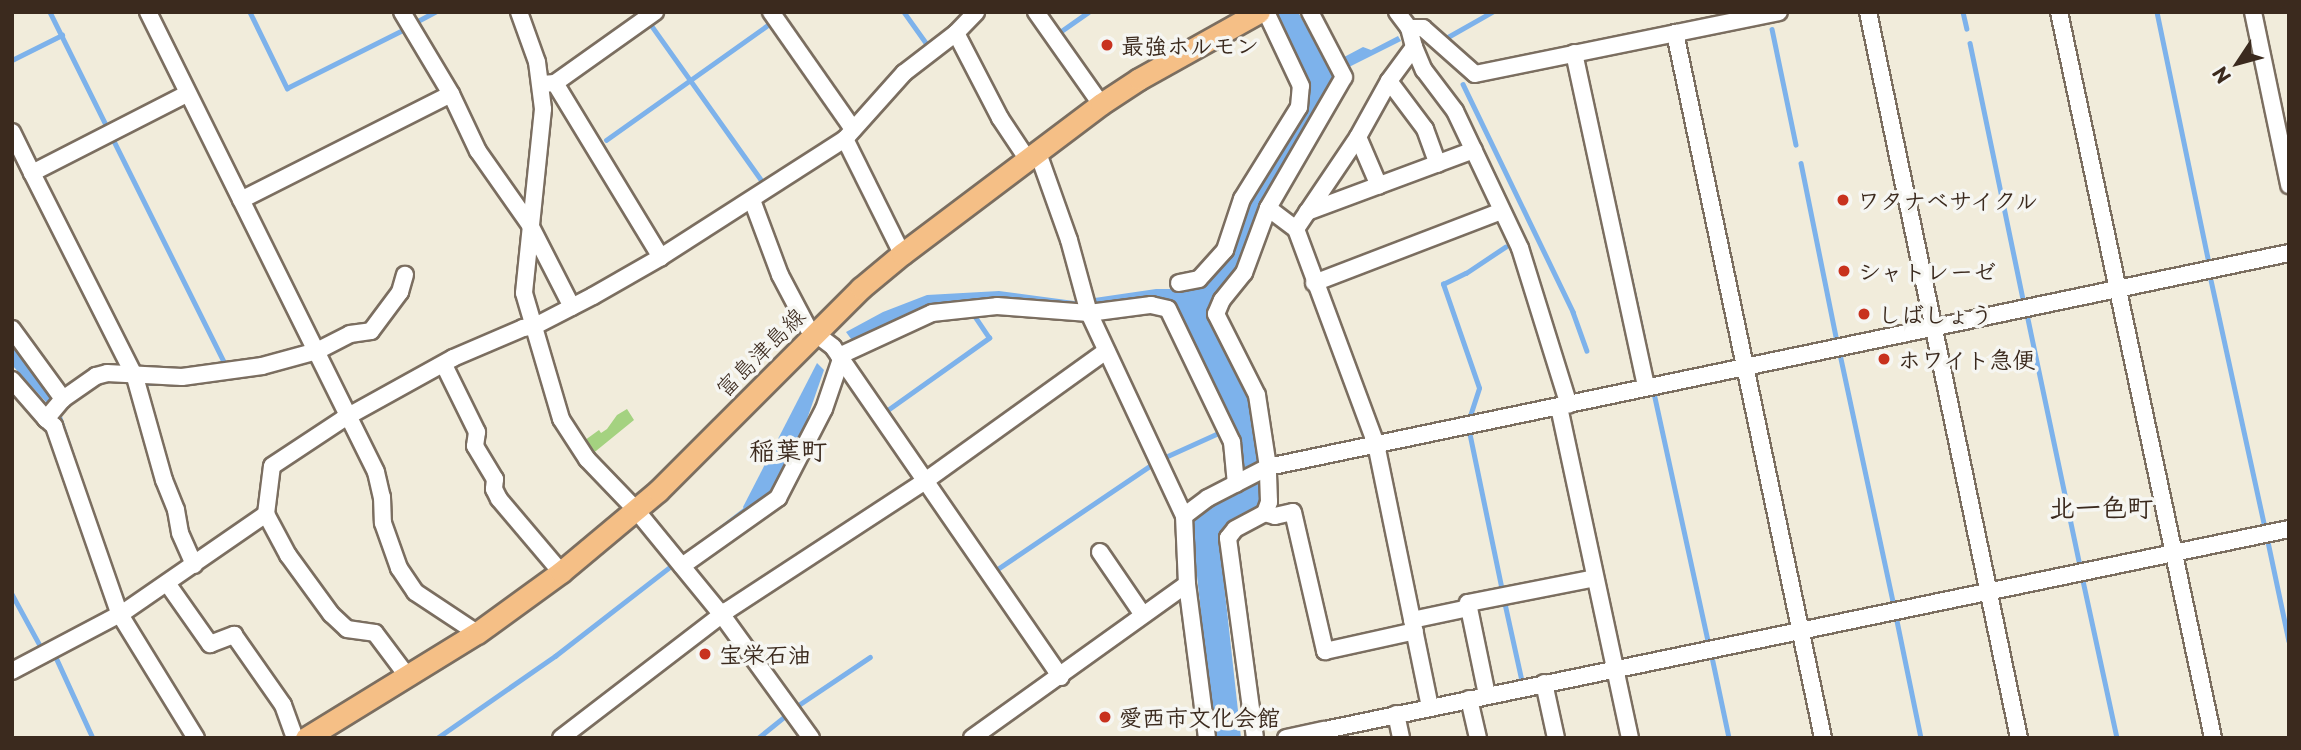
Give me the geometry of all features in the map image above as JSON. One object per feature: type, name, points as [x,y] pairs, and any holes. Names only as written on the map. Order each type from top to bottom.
[{"type":"main road","name":"富島津島線","points":[[306,738],[477,633],[561,572],[636,510],[815,334],[902,254],[1101,104],[1139,79],[1259,12]]},
{"type":"street","points":[[148,12],[376,472],[382,497],[383,523],[399,568],[415,592],[468,623],[477,633]]},
{"type":"street","points":[[402,12],[451,94],[478,151],[530,225],[572,307]]},
{"type":"street","points":[[519,12],[548,84],[661,257]]},
{"type":"street","points":[[655,12],[548,84],[524,293],[561,419],[587,459],[636,510],[722,615],[811,738]]},
{"type":"street","points":[[771,12],[849,134],[902,254]]},
{"type":"street","points":[[408,677],[375,633],[347,629],[331,614],[288,555],[266,514],[272,466],[350,416],[444,365],[572,307],[661,257],[752,200],[849,134],[904,73],[956,33],[976,12]]},
{"type":"street","points":[[1036,12],[1101,104]]},
{"type":"street","points":[[1179,283],[1199,279],[1226,250],[1242,199],[1299,107],[1301,86],[1266,12]]},
{"type":"street","points":[[1255,738],[1228,538],[1235,530],[1265,513],[1269,502],[1257,395],[1216,314],[1222,300],[1244,273],[1268,208],[1343,74],[1310,12]]},
{"type":"street","points":[[1397,12],[1409,28],[1424,70],[1455,111],[1520,248],[1564,406],[1595,578],[1630,738]]},
{"type":"street","points":[[1409,28],[1423,28],[1475,74],[1779,12]]},
{"type":"street","points":[[1868,12],[1931,327],[2019,738]]},
{"type":"street","points":[[2059,12],[2213,738]]},
{"type":"street","points":[[2253,12],[2289,185]]},
{"type":"street","points":[[956,33],[1000,118],[1033,156],[1069,240],[1088,307],[1106,351],[1184,516],[1187,584],[1207,738]]},
{"type":"street","points":[[1675,33],[1823,738]]},
{"type":"street","points":[[1296,229],[1358,137],[1388,81],[1414,47]]},
{"type":"street","points":[[1574,53],[1646,387]]},
{"type":"street","points":[[1388,81],[1425,129],[1438,164]]},
{"type":"street","points":[[33,173],[188,93]]},
{"type":"street","points":[[242,200],[451,94]]},
{"type":"street","points":[[12,132],[135,377],[164,480],[176,510],[180,533],[194,565]]},
{"type":"street","points":[[1358,137],[1379,186]]},
{"type":"street","points":[[1307,212],[1474,150]]},
{"type":"street","points":[[752,200],[780,275],[808,328],[840,358],[1061,677]]},
{"type":"street","points":[[1268,208],[1296,229],[1376,444],[1430,707]]},
{"type":"street","points":[[1314,283],[1502,211]]},
{"type":"street","points":[[1184,516],[1202,501],[1265,470],[1376,444],[2289,253]]},
{"type":"street","points":[[54,409],[96,376],[107,373],[135,377],[182,377],[262,366],[317,351],[350,334],[370,331],[400,292],[405,275]]},
{"type":"street","points":[[679,562],[778,498],[824,409],[840,358],[932,313],[997,306],[1151,305],[1168,309],[1232,442],[1238,483]]},
{"type":"street","points":[[12,329],[54,409],[54,426],[118,613],[196,738]]},
{"type":"street","points":[[561,738],[776,576],[925,481],[1106,351]]},
{"type":"street","points":[[444,365],[477,432],[475,446],[495,479],[494,489],[499,499],[561,572]]},
{"type":"street","points":[[12,380],[54,409]]},
{"type":"street","points":[[1265,513],[1275,516],[1293,512],[1325,651],[1469,608]]},
{"type":"street","points":[[12,671],[167,583],[266,514]]},
{"type":"street","points":[[1286,738],[1326,734],[1430,707],[2289,528]]},
{"type":"street","points":[[1100,552],[1143,615]]},
{"type":"street","points":[[1487,695],[1468,603],[1527,594],[1595,578]]},
{"type":"street","points":[[167,583],[210,644],[234,635],[283,705],[295,738]]},
{"type":"street","points":[[972,738],[1061,677],[1187,584]]},
{"type":"street","points":[[1544,683],[1556,738]]},
{"type":"street","points":[[1469,699],[1478,738]]},
{"type":"street","points":[[1396,715],[1401,738]]},
{"type":"green space","points":[[627,409],[634,420],[591,455],[581,443],[599,430],[601,433],[607,429],[617,415]]},
{"type":"water","points":[[1275,12],[1298,12],[1325,61],[1331,64],[1363,47],[1371,50],[1398,36],[1401,41],[1347,68],[1332,81],[1333,88],[1258,208],[1233,277],[1209,307],[1207,317],[1248,398],[1261,486],[1258,507],[1251,515],[1228,526],[1219,538],[1241,738],[1214,738],[1192,528],[1197,515],[1238,493],[1242,488],[1244,466],[1240,449],[1173,303],[1096,307],[1002,299],[854,343],[846,332],[883,312],[927,295],[999,291],[1074,301],[1156,289],[1194,289],[1204,285],[1251,197],[1302,116]]},
{"type":"water","points":[[12,341],[59,411],[57,414],[12,365]]},
{"type":"water","points":[[817,363],[824,370],[796,451],[771,495],[747,515],[743,507]]},
{"type":"waterway","points":[[50,12],[108,129]]},
{"type":"waterway","points":[[250,12],[287,88],[407,28]]},
{"type":"waterway","points":[[414,23],[435,12]]},
{"type":"waterway","points":[[904,12],[929,47]]},
{"type":"waterway","points":[[1057,34],[1088,12]]},
{"type":"waterway","points":[[1446,38],[1492,12]]},
{"type":"waterway","points":[[1963,12],[1967,29]]},
{"type":"waterway","points":[[2157,12],[2209,264]]},
{"type":"waterway","points":[[649,22],[765,185]]},
{"type":"waterway","points":[[606,140],[772,22]]},
{"type":"waterway","points":[[1772,29],[1796,145]]},
{"type":"waterway","points":[[12,60],[62,35]]},
{"type":"waterway","points":[[1970,43],[2023,298]]},
{"type":"waterway","points":[[1463,84],[1573,312],[1587,351]]},
{"type":"waterway","points":[[112,137],[225,364]]},
{"type":"waterway","points":[[1801,163],[1837,341]]},
{"type":"waterway","points":[[1617,215],[1643,335]]},
{"type":"waterway","points":[[1470,416],[1479,388],[1443,284],[1466,273],[1505,247]]},
{"type":"waterway","points":[[2211,280],[2265,527]]},
{"type":"waterway","points":[[889,409],[989,338],[973,314]]},
{"type":"waterway","points":[[2028,319],[2079,562]]},
{"type":"waterway","points":[[1840,354],[1893,601]]},
{"type":"waterway","points":[[148,384],[175,384]]},
{"type":"waterway","points":[[1654,393],[1708,641]]},
{"type":"waterway","points":[[58,412],[74,460]]},
{"type":"waterway","points":[[1161,459],[1223,431]]},
{"type":"waterway","points":[[1470,434],[1502,588]]},
{"type":"waterway","points":[[999,568],[1154,463]]},
{"type":"waterway","points":[[700,544],[748,507]]},
{"type":"waterway","points":[[2267,537],[2289,641]]},
{"type":"waterway","points":[[437,738],[555,656],[676,562]]},
{"type":"waterway","points":[[2082,576],[2117,738]]},
{"type":"waterway","points":[[12,594],[42,649]]},
{"type":"waterway","points":[[1504,599],[1522,681]]},
{"type":"waterway","points":[[1896,616],[1921,738]]},
{"type":"waterway","points":[[54,653],[93,738]]},
{"type":"waterway","points":[[800,704],[870,657]]},
{"type":"waterway","points":[[1712,657],[1729,738]]},
{"type":"waterway","points":[[758,738],[784,717]]},
{"type":"place","name":"最強ホルモン","points":[[1107,45]]},
{"type":"place","name":"ワタナベサイクル","points":[[1843,200]]},
{"type":"place","name":"シャトレーゼ","points":[[1844,271]]},
{"type":"place","name":"しばしょう","points":[[1864,314]]},
{"type":"place","name":"ホワイト急便","points":[[1884,359]]},
{"type":"place","name":"宝栄石油","points":[[705,654]]},
{"type":"place","name":"愛西市文化会館","points":[[1105,717]]},
{"type":"district","name":"稲葉町","points":[[788,450]]},
{"type":"district","name":"北一色町","points":[[2101,507]]}]
